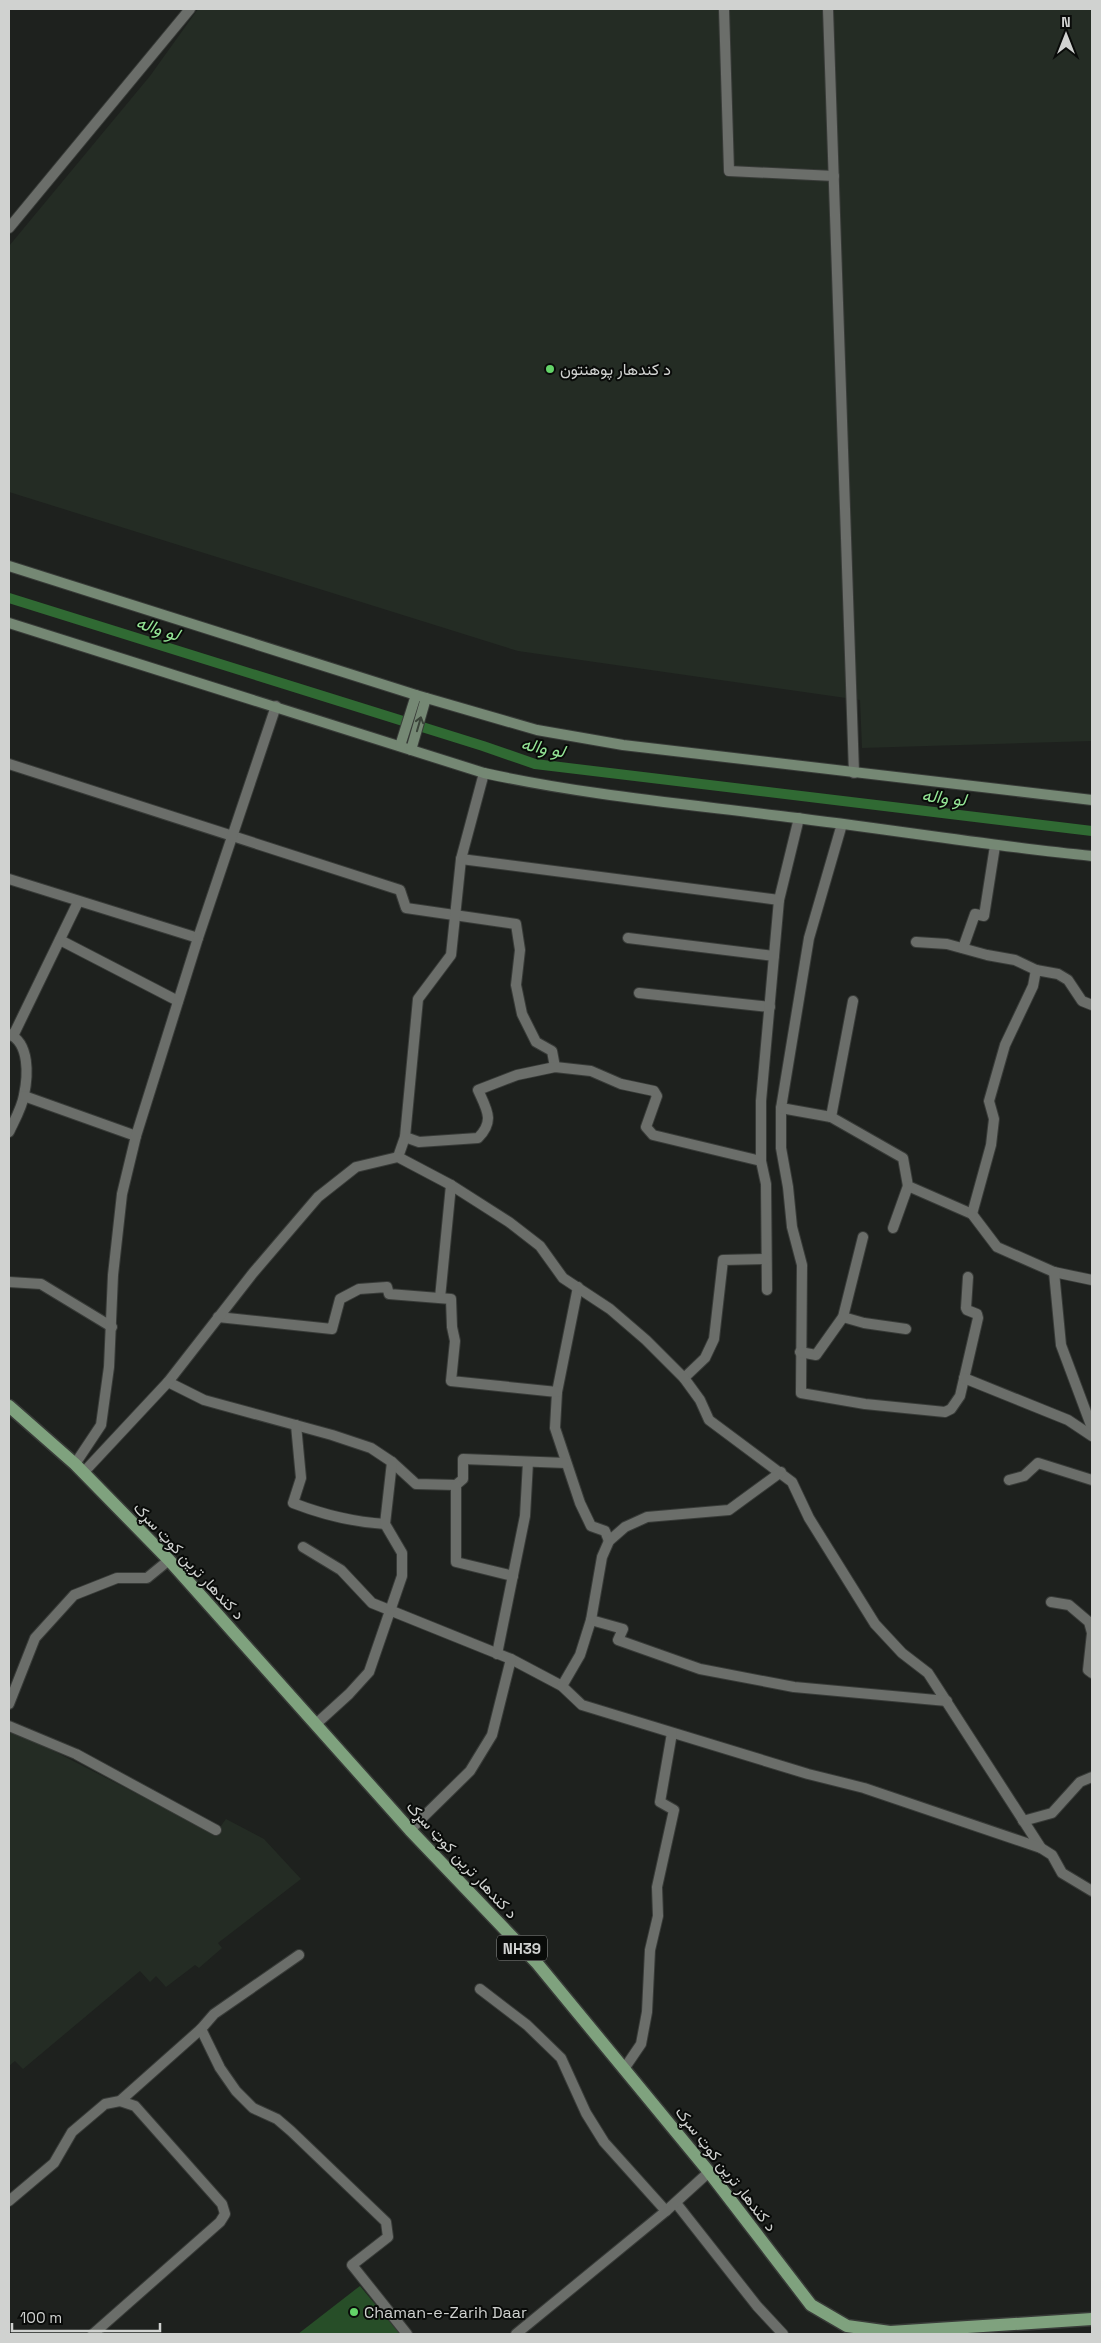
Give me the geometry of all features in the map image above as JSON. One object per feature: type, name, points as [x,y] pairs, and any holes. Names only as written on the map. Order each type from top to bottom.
[{"type":"main road","name":"د کندهار ترين کوټ سړک","points":[[9,1406],[79,1469],[169,1560],[410,1830],[536,1962],[709,2172],[811,2305],[847,2326],[890,2332],[1092,2319]]},
{"type":"street","points":[[9,228],[190,9]]},
{"type":"street","points":[[724,9],[729,171],[834,176]]},
{"type":"street","points":[[828,9],[854,773]]},
{"type":"street","points":[[9,566],[416,695],[537,730],[623,745],[1092,800]]},
{"type":"street","points":[[9,623],[276,706],[484,774],[539,785],[799,818],[995,846],[1092,856]]},
{"type":"street","points":[[400,746],[416,695]]},
{"type":"street","points":[[411,750],[426,698]]},
{"type":"street","points":[[79,1469],[101,1424],[112,1327],[113,1274],[121,1203],[136,1136],[198,938],[276,706]]},
{"type":"street","points":[[9,764],[400,890],[406,908],[516,924],[520,950],[516,985],[522,1014],[536,1042],[552,1051],[555,1067]]},
{"type":"street","points":[[398,1158],[405,1137],[418,999],[451,955],[461,859],[484,774]]},
{"type":"street","points":[[768,1290],[766,1184],[762,1161],[761,1101],[779,900],[799,818]]},
{"type":"street","points":[[842,824],[809,938],[781,1108],[781,1148],[788,1187],[792,1227],[802,1265],[801,1393],[865,1404],[949,1411],[960,1396],[978,1318],[977,1314],[966,1310],[968,1277]]},
{"type":"street","points":[[963,948],[975,914],[984,916],[995,846]]},
{"type":"street","points":[[461,859],[779,900]]},
{"type":"street","points":[[9,879],[198,938]]},
{"type":"street","points":[[9,1132],[24,1096],[26,1063],[23,1048],[11,1035],[78,902]]},
{"type":"street","points":[[628,938],[774,956]]},
{"type":"street","points":[[60,940],[178,1001]]},
{"type":"street","points":[[916,942],[947,944],[987,955],[1015,960],[1036,970],[1058,974],[1068,980],[1082,1001],[1092,1005]]},
{"type":"street","points":[[972,1214],[991,1145],[994,1119],[989,1101],[1005,1045],[1033,986],[1036,970]]},
{"type":"street","points":[[639,993],[770,1007]]},
{"type":"street","points":[[831,1117],[853,1001]]},
{"type":"street","points":[[405,1137],[419,1142],[478,1138],[487,1129],[489,1113],[478,1090],[517,1075],[555,1067],[591,1071],[621,1084],[654,1091],[657,1096],[646,1127],[653,1135],[762,1161]]},
{"type":"street","points":[[24,1096],[136,1136]]},
{"type":"street","points":[[781,1108],[831,1117],[903,1158],[908,1186],[894,1228]]},
{"type":"street","points":[[79,1469],[168,1382],[253,1273],[318,1197],[356,1167],[398,1158],[451,1185],[509,1222],[540,1246],[563,1278],[610,1309],[646,1340],[684,1378],[700,1400],[709,1420],[792,1482],[809,1518],[875,1624],[902,1654],[928,1673],[1041,1848]]},
{"type":"street","points":[[440,1298],[451,1185]]},
{"type":"street","points":[[908,1186],[972,1214],[997,1247],[1054,1272],[1092,1280]]},
{"type":"street","points":[[800,1352],[816,1355],[842,1317],[863,1237]]},
{"type":"street","points":[[684,1378],[705,1358],[714,1339],[723,1260],[766,1259]]},
{"type":"street","points":[[1054,1272],[1061,1345],[1092,1428]]},
{"type":"street","points":[[9,1282],[41,1284],[112,1327]]},
{"type":"street","points":[[218,1317],[332,1329],[340,1299],[359,1289],[387,1287],[389,1294],[451,1299],[452,1327],[455,1341],[451,1381],[557,1392]]},
{"type":"street","points":[[578,1287],[557,1392],[555,1428],[580,1503],[590,1526],[607,1536]]},
{"type":"street","points":[[842,1317],[864,1323],[906,1329]]},
{"type":"street","points":[[964,1378],[1068,1420],[1092,1436]]},
{"type":"street","points":[[168,1382],[204,1400],[332,1435],[370,1448],[392,1462],[416,1484],[456,1485],[463,1480],[463,1459],[566,1463]]},
{"type":"street","points":[[296,1425],[302,1478],[293,1503],[320,1513],[356,1522],[385,1524]]},
{"type":"street","points":[[316,1724],[350,1694],[369,1672],[402,1576],[402,1553],[385,1524],[392,1462]]},
{"type":"street","points":[[497,1654],[525,1516],[528,1462]]},
{"type":"street","points":[[1009,1480],[1024,1476],[1038,1462],[1092,1480]]},
{"type":"street","points":[[607,1536],[647,1517],[729,1510],[781,1472]]},
{"type":"street","points":[[456,1485],[456,1562],[513,1576]]},
{"type":"street","points":[[562,1686],[580,1655],[591,1620],[607,1536]]},
{"type":"street","points":[[303,1547],[341,1570],[372,1603],[511,1659],[562,1686],[582,1706],[808,1774],[864,1788],[1041,1848],[1052,1855],[1062,1873],[1092,1892]]},
{"type":"street","points":[[9,1704],[35,1638],[74,1595],[117,1578],[147,1578],[169,1560]]},
{"type":"street","points":[[1051,1602],[1069,1605],[1089,1622],[1092,1633],[1088,1670],[1092,1673]]},
{"type":"street","points":[[591,1620],[623,1630],[618,1640],[700,1669],[794,1687],[947,1701]]},
{"type":"street","points":[[410,1830],[470,1771],[488,1742],[492,1735],[511,1659]]},
{"type":"street","points":[[9,1726],[76,1754],[216,1830]]},
{"type":"street","points":[[624,2069],[642,2044],[647,2012],[650,1950],[658,1916],[657,1887],[674,1810],[660,1802],[672,1733]]},
{"type":"street","points":[[1023,1821],[1052,1813],[1080,1782],[1092,1777]]},
{"type":"street","points":[[120,2101],[201,2029],[214,2014],[298,1955]]},
{"type":"street","points":[[480,1989],[527,2025],[561,2058],[586,2113],[604,2142],[666,2211]]},
{"type":"street","points":[[201,2029],[220,2068],[236,2091],[253,2108],[277,2119],[291,2131],[386,2222],[388,2237],[352,2265],[407,2334]]},
{"type":"street","points":[[9,2202],[54,2163],[72,2132],[105,2104],[120,2101],[135,2106],[222,2204],[225,2214],[220,2222],[93,2334]]},
{"type":"street","points":[[516,2334],[676,2203],[709,2172]]},
{"type":"street","points":[[676,2203],[757,2306],[783,2334]]},
{"type":"shaded area","name":"د کندهار پوهنتون","points":[[198,9],[1092,9],[1092,741],[862,748],[860,700],[518,651],[9,492],[9,246],[150,76]]},
{"type":"shaded area","points":[[9,1728],[215,1834],[226,1819],[264,1839],[301,1879],[218,1943],[222,1948],[199,1968],[195,1965],[166,1987],[156,1976],[150,1982],[140,1971],[23,2069],[15,2061],[9,2066]]},
{"type":"green space","name":"Chaman-e-Zarih Daar","points":[[360,2286],[400,2334],[298,2334],[356,2289]]},
{"type":"waterway","name":"لو واله","points":[[9,598],[483,746],[535,764],[1092,831]]},
{"type":"place","name":"د کندهار پوهنتون","points":[[550,369]]},
{"type":"place","name":"Chaman-e-Zarih Daar","points":[[354,2312]]}]
